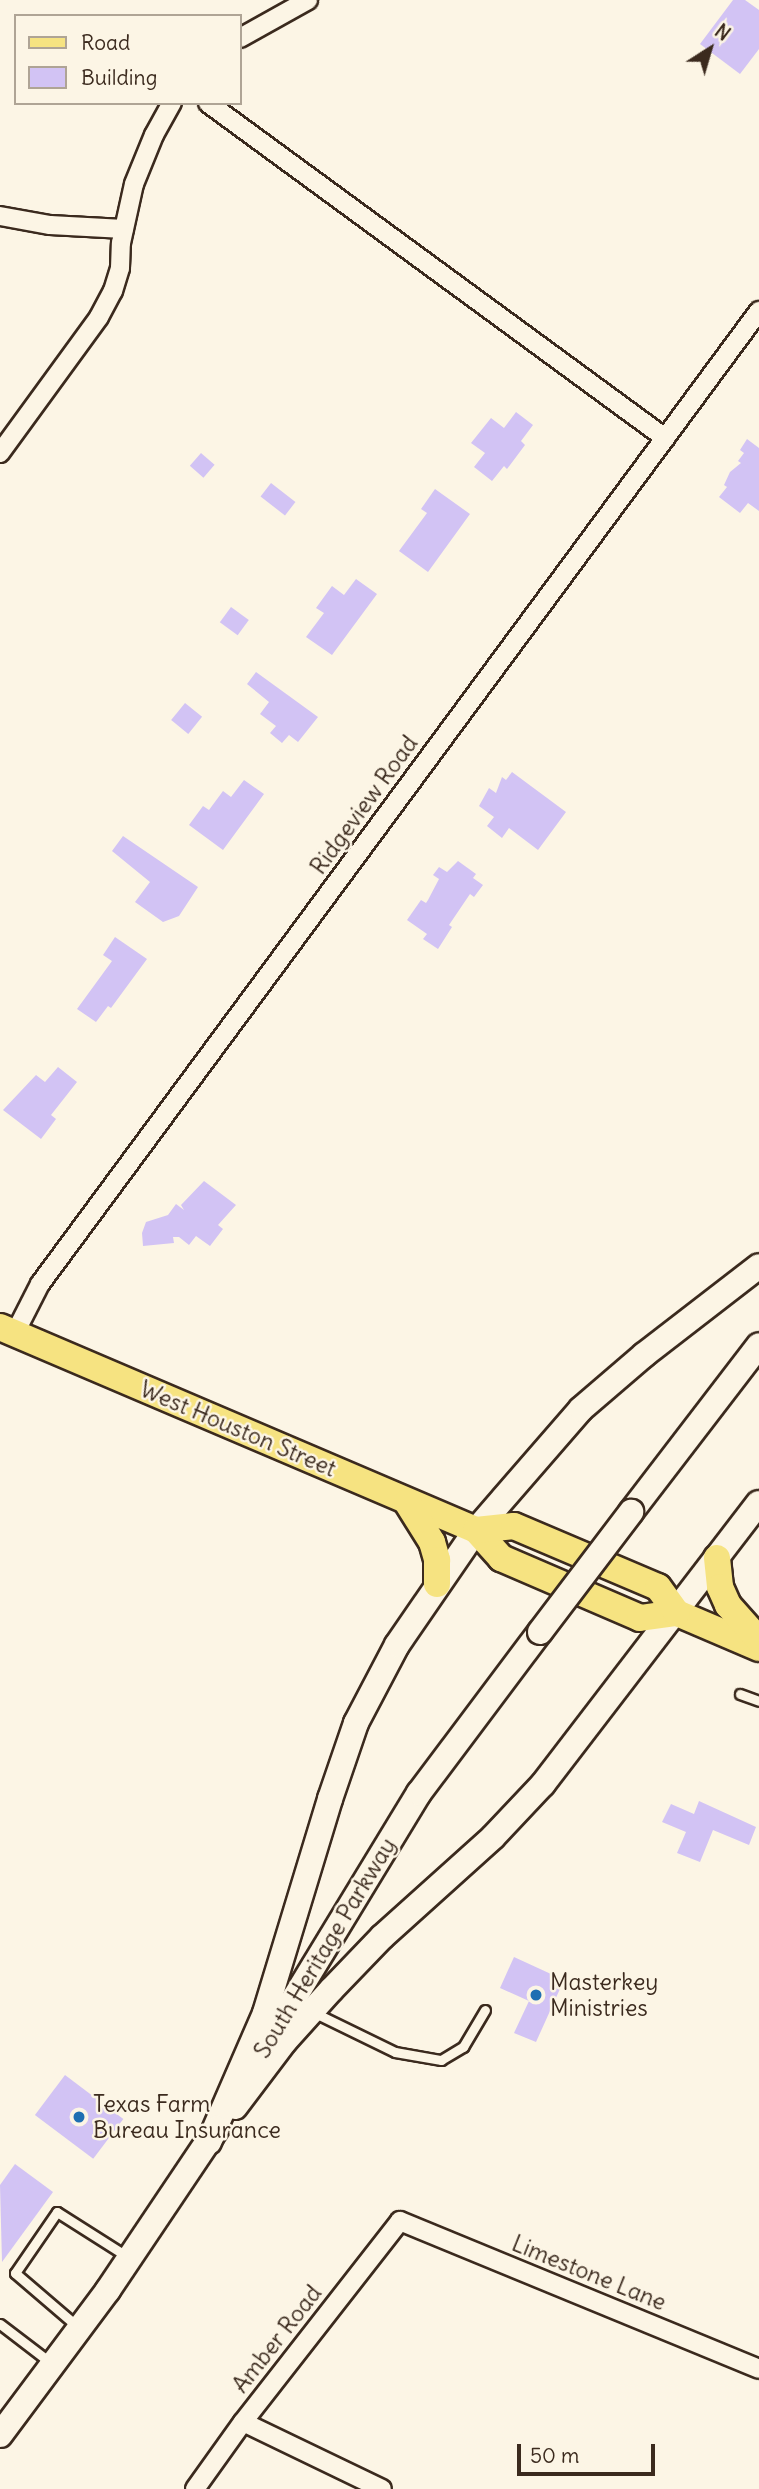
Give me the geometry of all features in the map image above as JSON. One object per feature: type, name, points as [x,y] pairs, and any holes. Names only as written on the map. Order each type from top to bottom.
[{"type":"main road","points":[[209,2142],[265,2013],[356,1723],[397,1645],[476,1530],[531,1462],[581,1409],[644,1355],[759,1266]]},
{"type":"main road","name":"West Houston Street","points":[[8,1330],[476,1530],[501,1558],[640,1618],[677,1613]]},
{"type":"main road","name":"South Heritage Parkway","points":[[0,2435],[130,2258],[301,2007],[419,1793],[759,1345]]},
{"type":"main road","points":[[407,1502],[432,1542],[437,1560],[437,1584]]},
{"type":"main road","points":[[301,2007],[493,1837],[543,1784],[759,1503]]},
{"type":"main road","points":[[718,1558],[720,1587],[728,1605],[759,1640]]},
{"type":"main road","points":[[677,1613],[759,1648]]},
{"type":"street","points":[[242,37],[308,0]]},
{"type":"street","points":[[0,453],[99,317],[120,268],[124,229],[134,184],[154,135],[171,105]]},
{"type":"street","points":[[211,105],[665,438]]},
{"type":"street","points":[[0,216],[51,225],[124,229]]},
{"type":"street","name":"Ridgeview Road","points":[[8,1330],[759,311]]},
{"type":"street","name":"Limestone Lane","points":[[400,2221],[759,2370]]},
{"type":"street","name":"Amber Road","points":[[195,2489],[243,2422],[400,2221]]},
{"type":"street","points":[[243,2422],[382,2489]]},
{"type":"lane","points":[[740,1694],[759,1701]]},
{"type":"lane","points":[[301,2007],[395,2052],[441,2060],[463,2047],[485,2010]]},
{"type":"lane","points":[[79,2328],[15,2273],[57,2212],[130,2258]]},
{"type":"lane","points":[[0,2324],[53,2364]]},
{"type":"building","points":[[733,0],[745,0],[759,10],[759,49],[740,74],[700,44]]},
{"type":"building","points":[[516,412],[533,425],[521,441],[525,445],[507,469],[504,466],[492,481],[474,467],[485,453],[471,443],[491,418],[504,428]]},
{"type":"building","points":[[747,439],[759,448],[759,511],[748,503],[740,513],[719,497],[727,487],[724,485],[730,472],[741,463],[738,461],[744,453],[740,450]]},
{"type":"building","points":[[201,453],[215,465],[203,478],[190,466]]},
{"type":"building","points":[[271,483],[295,502],[285,515],[261,496]]},
{"type":"building","points":[[435,489],[470,514],[428,572],[399,551],[427,513],[421,509]]},
{"type":"building","points":[[356,579],[377,594],[332,655],[306,637],[324,613],[316,608],[332,586],[344,595]]},
{"type":"building","points":[[231,607],[249,620],[238,635],[220,622]]},
{"type":"building","points":[[256,672],[318,717],[298,742],[289,735],[282,743],[270,733],[276,726],[260,714],[269,702],[247,684]]},
{"type":"building","points":[[185,703],[202,717],[188,734],[171,720]]},
{"type":"building","points":[[512,772],[566,812],[538,850],[509,828],[502,838],[487,826],[494,817],[479,806],[489,788],[496,793],[502,777],[506,780]]},
{"type":"building","points":[[244,780],[264,794],[223,850],[189,825],[203,806],[209,810],[223,791],[231,797]]},
{"type":"building","points":[[123,836],[198,887],[179,916],[163,922],[135,902],[150,882],[112,851]]},
{"type":"building","points":[[458,861],[476,874],[473,878],[483,885],[474,897],[470,894],[449,925],[452,927],[438,949],[423,939],[427,934],[407,920],[421,900],[426,903],[428,900],[439,879],[433,875],[439,867],[447,872]]},
{"type":"building","points":[[115,937],[147,959],[111,1008],[108,1006],[96,1022],[77,1009],[112,961],[103,955]]},
{"type":"building","points":[[58,1067],[77,1082],[51,1115],[56,1119],[41,1139],[3,1110],[36,1075],[45,1082]]},
{"type":"building","points":[[204,1181],[236,1205],[218,1225],[223,1229],[210,1246],[196,1236],[189,1245],[179,1237],[173,1237],[174,1243],[143,1246],[142,1233],[146,1222],[168,1215],[176,1204],[184,1210],[181,1205]]},
{"type":"building","points":[[699,1801],[756,1827],[749,1845],[713,1830],[700,1862],[677,1853],[686,1832],[662,1822],[671,1804],[694,1814]]},
{"type":"building","name":"Masterkey Ministries","points":[[514,1957],[564,1980],[536,2042],[514,2033],[529,2001],[500,1988]]},
{"type":"building","name":"Texas Farm Bureau Insurance","points":[[65,2075],[123,2119],[93,2159],[35,2115]]},
{"type":"building","points":[[15,2164],[53,2192],[2,2262],[0,2185]]},
{"type":"place","name":"Masterkey Ministries","points":[[536,1995]]},
{"type":"place","name":"Texas Farm Bureau Insurance","points":[[79,2117]]}]
